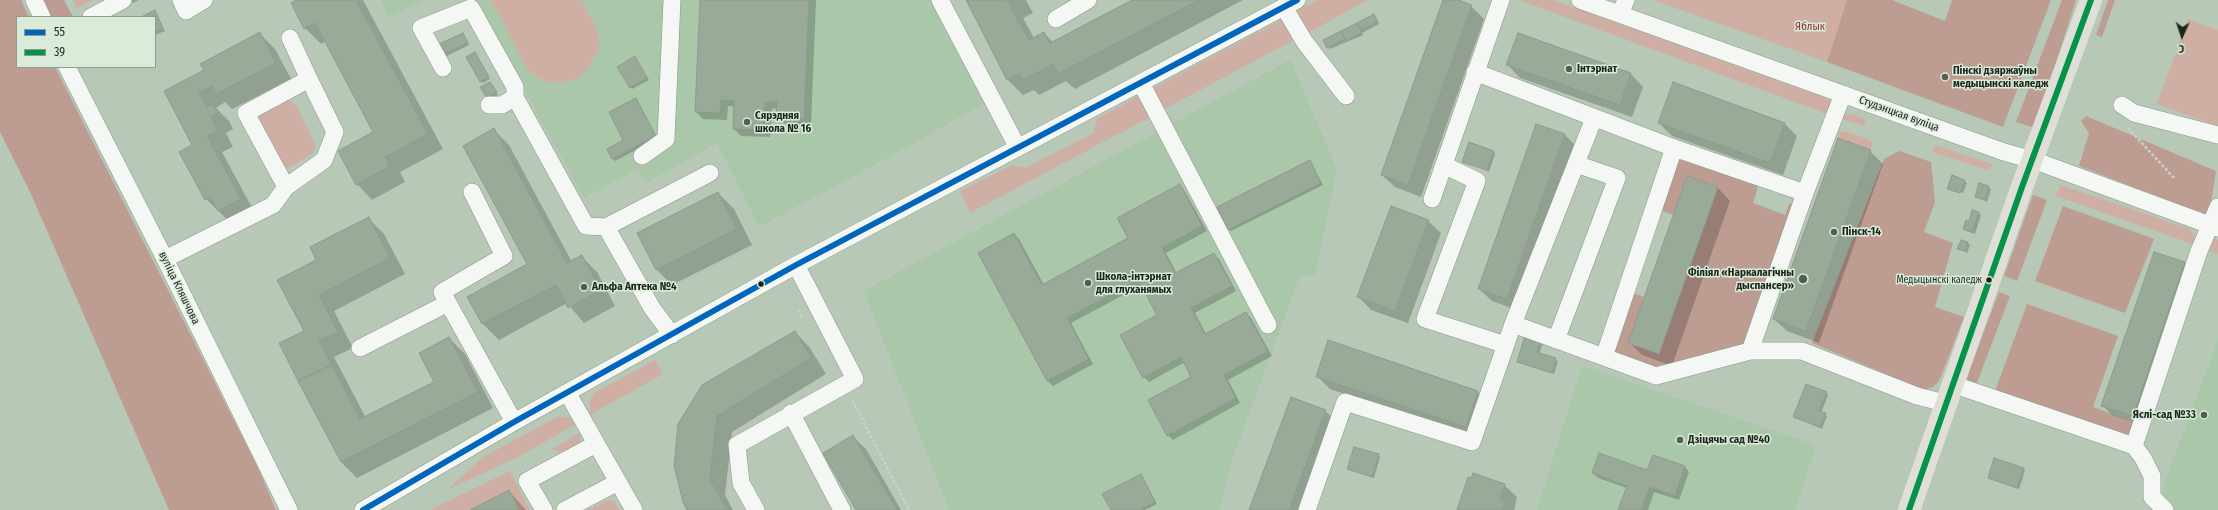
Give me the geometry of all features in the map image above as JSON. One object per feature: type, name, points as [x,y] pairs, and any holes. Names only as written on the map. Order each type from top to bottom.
[{"type":"main road","points":[[1909,510],[1948,394],[2091,0]]},
{"type":"street","points":[[34,0],[42,16]]},
{"type":"street","points":[[93,16],[123,0]]},
{"type":"street","points":[[180,0],[186,11],[204,0]]},
{"type":"street","points":[[642,156],[666,139],[672,0]]},
{"type":"street","points":[[940,0],[1018,148]]},
{"type":"street","points":[[1056,19],[1088,0]]},
{"type":"street","points":[[1432,199],[1501,0]]},
{"type":"street","name":"Студэнцкая вуліца","points":[[1580,0],[1623,7],[1842,94],[2004,152],[2033,160],[2214,226]]},
{"type":"street","points":[[363,510],[514,422],[568,394],[796,265],[1291,4],[1304,41],[1346,96]]},
{"type":"street","points":[[444,68],[421,28],[471,8],[514,87],[515,97],[586,226],[606,227],[710,173]]},
{"type":"street","points":[[165,259],[273,205],[286,187],[324,160],[335,132],[290,38]]},
{"type":"street","name":"вуліца Кляшчова","points":[[67,68],[165,259],[289,510]]},
{"type":"street","points":[[1475,72],[1674,148],[1805,193]]},
{"type":"street","points":[[286,187],[246,113],[309,79]]},
{"type":"street","points":[[1141,84],[1268,325]]},
{"type":"street","points":[[1750,351],[1805,193],[1842,94]]},
{"type":"street","points":[[489,105],[502,105],[515,97]]},
{"type":"street","points":[[2122,105],[2134,114],[2218,136]]},
{"type":"street","points":[[1307,510],[1345,402],[1472,442],[1513,324],[1594,118]]},
{"type":"street","points":[[1604,358],[1674,148]]},
{"type":"street","points":[[1556,340],[1616,178],[1576,164]]},
{"type":"street","points":[[1444,165],[1477,181],[1425,319],[1506,345]]},
{"type":"street","points":[[472,192],[504,256],[442,292],[514,422]]},
{"type":"street","points":[[2134,446],[2199,251],[2214,226],[2218,207]]},
{"type":"street","points":[[606,227],[652,308],[672,335]]},
{"type":"street","points":[[756,510],[741,483],[737,445],[791,413],[855,379],[796,265]]},
{"type":"street","points":[[360,348],[448,303]]},
{"type":"street","points":[[1513,324],[1656,376],[1750,351],[1802,351],[1917,396],[1948,394],[2134,446],[2152,476],[2152,496],[2165,510]]},
{"type":"street","points":[[568,394],[634,510]]},
{"type":"street","points":[[791,413],[842,510]]},
{"type":"street","points":[[544,510],[527,481],[596,444]]},
{"type":"street","points":[[565,510],[618,482]]},
{"type":"path","points":[[2122,105],[2125,126],[2175,179]]},
{"type":"path","points":[[798,310],[807,324]]},
{"type":"path","points":[[844,385],[909,510]]},
{"type":"shaded area","points":[[0,0],[21,0],[29,16],[16,16],[16,68],[56,68],[258,468],[276,510],[169,510],[31,194],[0,132]]},
{"type":"shaded area","points":[[43,0],[64,0],[72,16],[51,16]]},
{"type":"shaded area","points":[[381,0],[425,0],[389,16]]},
{"type":"shaded area","name":"Сярэдняя школа № 16","points":[[475,0],[933,0],[986,102],[900,151],[759,227],[717,143],[646,183],[638,169],[584,198]]},
{"type":"shaded area","name":"Пінскі дзяржаўны медыцынскі каледж","points":[[1847,0],[1892,0],[1945,21],[1952,0],[2051,0],[2003,127],[1827,62]]},
{"type":"shaded area","points":[[2062,0],[2076,0],[2035,128],[2016,122]]},
{"type":"shaded area","points":[[2108,0],[2115,0],[2102,37],[2096,35]]},
{"type":"shaded area","name":"Школа-інтэрнат для глуханямых","points":[[1290,60],[1337,169],[1315,275],[1300,275],[1232,460],[1219,510],[949,510],[864,291]]},
{"type":"shaded area","points":[[2086,116],[2216,171],[2209,216],[2079,166],[2089,133],[2081,121]]},
{"type":"shaded area","points":[[1899,151],[1931,162],[1935,202],[1924,232],[1953,243],[1935,307],[1964,317],[1939,381],[1933,387],[1924,390],[1812,343],[1884,159]]},
{"type":"shaded area","points":[[1689,159],[1757,183],[1757,190],[1753,203],[1785,215],[1790,202],[1793,206],[1745,345],[1653,367],[1613,355],[1629,292],[1644,297],[1628,343],[1659,353],[1718,187],[1687,176],[1673,215],[1660,210],[1679,160]]},
{"type":"shaded area","points":[[2033,195],[2047,200],[2017,281],[2004,276]]},
{"type":"shaded area","points":[[2063,206],[2154,239],[2125,313],[2035,281]]},
{"type":"shaded area","points":[[1999,292],[2010,296],[1975,388],[1964,384]]},
{"type":"shaded area","points":[[2027,304],[2118,336],[2093,407],[2133,422],[2129,437],[1995,391]]},
{"type":"shaded area","name":"Яслі-сад №33","points":[[2218,340],[2218,510],[2175,510],[2169,508],[2162,489]]},
{"type":"shaded area","name":"Дзіцячы сад №40","points":[[1582,366],[1816,445],[1795,510],[1537,510]]},
{"type":"green space","points":[[73,0],[93,0],[77,8]]},
{"type":"green space","points":[[491,0],[581,0],[599,34],[599,49],[587,71],[574,80],[557,83],[543,81],[528,70]]},
{"type":"green space","points":[[1318,0],[1367,0],[1305,35],[1294,16],[1297,11]]},
{"type":"green space","points":[[1519,0],[1553,0],[1828,99],[1832,102],[1830,115]]},
{"type":"green space","name":"Яблык","points":[[1653,0],[1847,0],[1827,62]]},
{"type":"green space","points":[[1283,19],[1294,40],[1161,111],[1150,90]]},
{"type":"green space","points":[[2188,19],[2218,30],[2218,126],[2157,104]]},
{"type":"green space","points":[[1140,95],[1152,116],[970,213],[960,191],[1012,165],[1025,168],[1094,133],[1097,119]]},
{"type":"green space","points":[[282,100],[290,101],[297,106],[316,147],[312,154],[289,168],[283,167],[257,120],[258,114]]},
{"type":"green space","points":[[1841,114],[1853,114],[1866,120],[1864,126],[1839,118]]},
{"type":"green space","points":[[1845,131],[1870,140],[1872,143],[1871,150],[1838,139],[1840,132]]},
{"type":"green space","points":[[1935,145],[1993,164],[1988,170],[1932,152]]},
{"type":"green space","points":[[2061,185],[2190,229],[2195,237],[2195,245],[2056,196]]},
{"type":"green space","points":[[2213,238],[2218,240],[2218,254],[2204,249]]},
{"type":"green space","points":[[655,360],[663,374],[590,415],[590,401],[594,393]]},
{"type":"green space","points":[[559,416],[570,418],[576,424],[516,458],[447,490],[483,457]]},
{"type":"green space","points":[[581,432],[580,442],[574,450],[566,454],[552,449]]},
{"type":"green space","points":[[510,471],[530,510],[519,510],[509,490],[470,510],[430,510]]},
{"type":"green space","points":[[608,500],[614,501],[619,510],[588,510]]},
{"type":"building","points":[[296,0],[356,0],[428,134],[385,157],[390,166],[356,185],[338,151],[373,132],[315,23],[304,29],[291,3]]},
{"type":"building","points":[[700,0],[809,0],[804,119],[776,117],[777,102],[765,102],[763,130],[733,129],[734,100],[721,100],[720,113],[695,112]]},
{"type":"building","points":[[966,0],[1012,0],[1008,2],[1029,40],[1044,32],[1050,43],[1132,0],[1199,0],[1058,74],[1053,64],[1023,80],[1019,74],[1007,80]]},
{"type":"building","points":[[1443,0],[1458,0],[1472,5],[1408,185],[1381,175]]},
{"type":"building","points":[[155,10],[163,28],[156,32],[156,16],[143,16]]},
{"type":"building","points":[[1374,14],[1378,22],[1361,30],[1357,23]]},
{"type":"building","points":[[1357,23],[1362,33],[1346,41],[1341,31]]},
{"type":"building","points":[[1341,31],[1345,39],[1327,48],[1323,40]]},
{"type":"building","points":[[260,32],[276,63],[216,94],[212,86],[199,93],[207,107],[213,104],[218,113],[211,117],[218,131],[207,136],[241,199],[218,211],[210,197],[205,200],[179,152],[192,145],[164,91],[204,70],[200,64]]},
{"type":"building","points":[[463,33],[468,43],[444,54],[439,44]]},
{"type":"building","name":"Інтэрнат","points":[[1518,33],[1631,73],[1620,105],[1506,65]]},
{"type":"building","points":[[475,52],[489,77],[480,82],[466,57]]},
{"type":"building","points":[[635,56],[647,78],[630,88],[617,67]]},
{"type":"building","points":[[490,82],[497,92],[487,98],[480,87]]},
{"type":"building","points":[[1673,82],[1785,123],[1770,163],[1658,123]]},
{"type":"building","points":[[636,98],[656,136],[612,159],[607,149],[623,140],[609,112]]},
{"type":"building","points":[[1536,124],[1565,134],[1507,299],[1478,289]]},
{"type":"building","points":[[494,128],[567,263],[582,255],[601,290],[568,308],[556,285],[482,324],[467,297],[527,264],[463,146]]},
{"type":"building","points":[[1838,138],[1871,150],[1806,331],[1773,319]]},
{"type":"building","points":[[1469,142],[1494,151],[1487,170],[1462,162]]},
{"type":"building","points":[[1310,160],[1321,183],[1228,230],[1217,207]]},
{"type":"building","points":[[1952,175],[1965,180],[1960,193],[1947,189]]},
{"type":"building","points":[[1687,176],[1718,187],[1659,354],[1628,343]]},
{"type":"building","points":[[1979,183],[1989,186],[1985,200],[1975,197]]},
{"type":"building","points":[[1180,184],[1202,226],[1162,248],[1175,273],[1214,253],[1232,286],[1191,308],[1205,334],[1246,312],[1268,351],[1224,375],[1236,398],[1167,436],[1148,400],[1191,377],[1181,357],[1143,378],[1120,335],[1157,315],[1138,280],[1067,318],[1089,359],[1047,381],[978,253],[1014,233],[1042,285],[1128,238],[1117,218]]},
{"type":"building","points":[[718,192],[737,229],[656,270],[637,233]]},
{"type":"building","points":[[1391,206],[1429,220],[1395,311],[1357,297]]},
{"type":"building","points":[[1972,210],[1979,212],[1972,232],[1963,229],[1966,220],[1969,221]]},
{"type":"building","points":[[369,217],[390,258],[319,295],[338,332],[319,341],[332,365],[298,381],[279,343],[304,331],[277,280],[316,260],[310,247]]},
{"type":"building","points":[[1961,240],[1968,242],[1965,251],[1957,249]]},
{"type":"building","points":[[2154,252],[2185,262],[2133,416],[2101,406]]},
{"type":"building","points":[[795,331],[811,358],[717,416],[710,479],[727,510],[687,510],[683,502],[674,466],[678,424],[702,385]]},
{"type":"building","points":[[1526,332],[1542,337],[1537,352],[1556,358],[1552,373],[1517,362]]},
{"type":"building","points":[[449,337],[478,392],[341,462],[298,381],[332,365],[360,419],[434,382],[419,353]]},
{"type":"building","points":[[1328,340],[1478,391],[1466,427],[1316,377]]},
{"type":"building","points":[[1806,384],[1827,392],[1819,411],[1826,413],[1820,427],[1793,417]]},
{"type":"building","points":[[1291,397],[1326,410],[1289,510],[1249,510]]},
{"type":"building","points":[[853,435],[897,510],[856,510],[823,453]]},
{"type":"building","points":[[1354,447],[1379,454],[1372,477],[1347,469]]},
{"type":"building","points":[[1599,453],[1647,470],[1653,455],[1685,466],[1675,496],[1650,487],[1641,510],[1618,510],[1627,486],[1592,473]]},
{"type":"building","points":[[1994,458],[2024,468],[2017,488],[1988,478]]},
{"type":"building","points":[[1473,473],[1505,484],[1500,499],[1506,501],[1503,510],[1457,510],[1468,477],[1471,478]]},
{"type":"building","points":[[1141,474],[1155,502],[1142,508],[1143,510],[1111,510],[1102,494]]},
{"type":"building","points":[[509,490],[519,510],[470,510]]},
{"type":"transit line","name":"55","points":[[363,510],[514,422],[796,265],[1297,0]]},
{"type":"transit line","name":"39","points":[[1909,510],[2022,187],[2091,0]]},
{"type":"place","name":"Інтэрнат","points":[[1569,69]]},
{"type":"place","name":"Пінскі дзяржаўны медыцынскі каледж","points":[[1945,77]]},
{"type":"place","name":"Сярэдняя школа № 16","points":[[747,122]]},
{"type":"place","name":"Пінск-14","points":[[1834,232]]},
{"type":"place","name":"Філіял «Наркалагічны дыспансер»","points":[[1803,279]]},
{"type":"place","name":"Медыцынскі каледж","points":[[1989,280]]},
{"type":"place","name":"Школа-інтэрнат для глуханямых","points":[[1088,283]]},
{"type":"place","name":"Альфа Аптека №4","points":[[584,287]]},
{"type":"place","name":"Яслі-сад №33","points":[[2204,415]]},
{"type":"place","name":"Дзіцячы сад №40","points":[[1680,440]]}]
